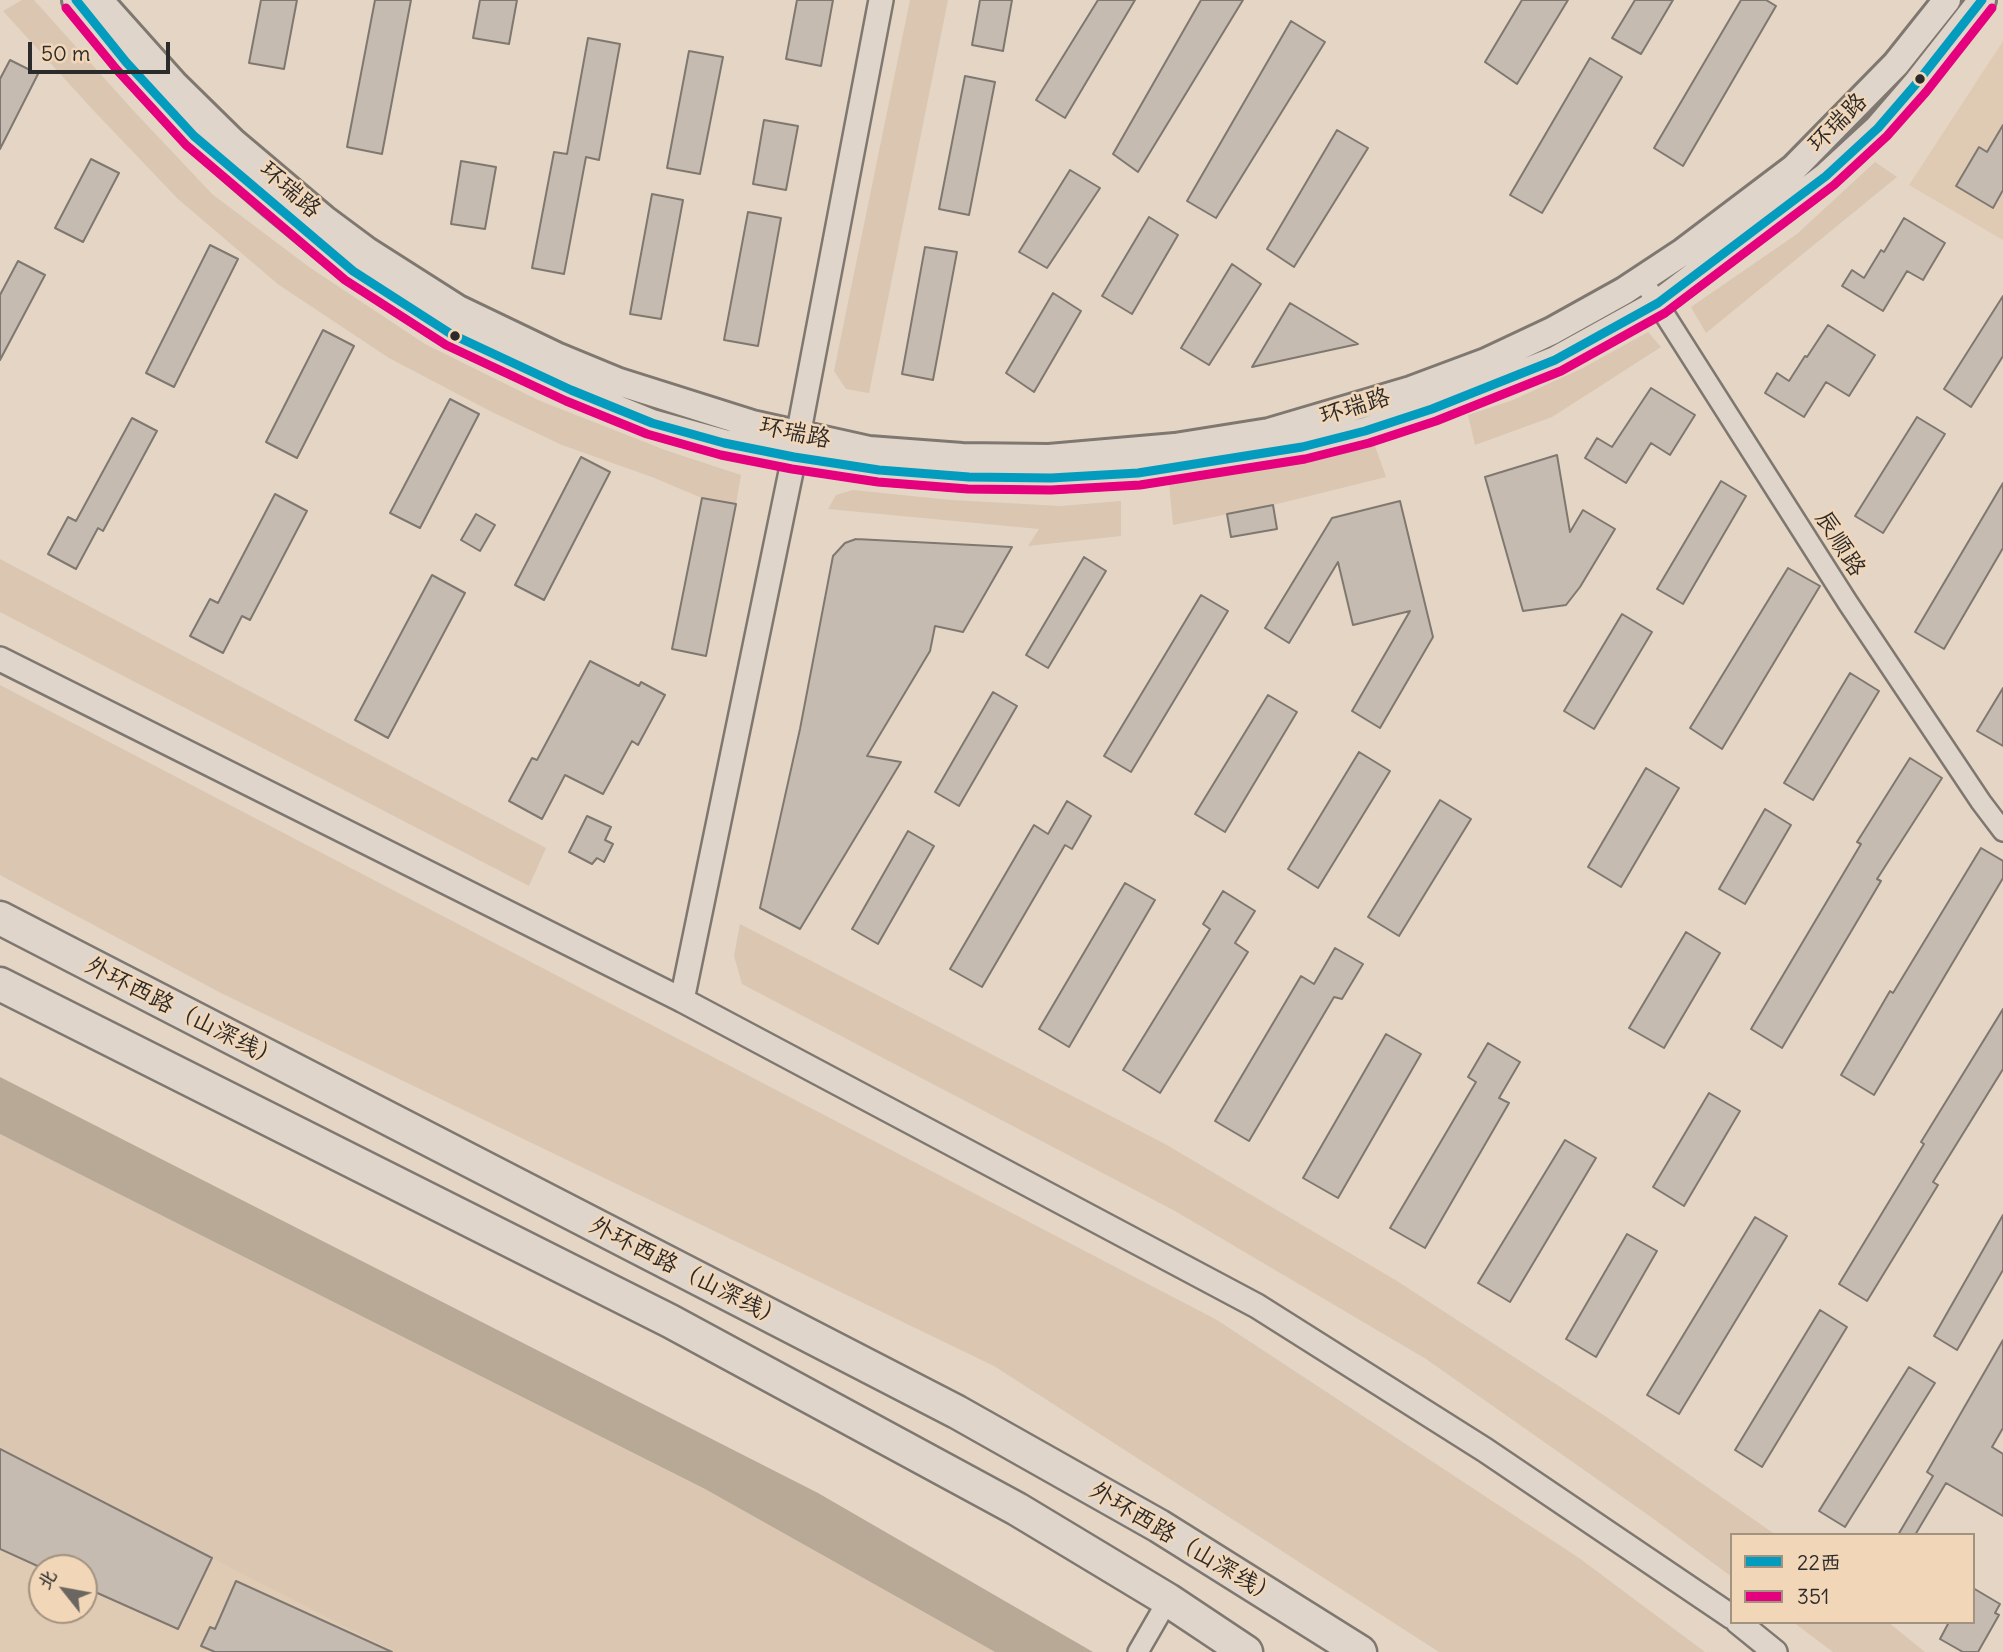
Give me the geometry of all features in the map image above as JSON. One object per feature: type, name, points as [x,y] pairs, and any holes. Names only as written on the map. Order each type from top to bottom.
[{"type":"highway","name":"外环西路（山深线）","points":[[0,918],[957,1412],[1159,1526],[1360,1652]]},
{"type":"highway","name":"外环西路（山深线）","points":[[0,984],[670,1321],[1017,1510],[1168,1600],[1246,1652]]},
{"type":"main road","name":"环瑞路","points":[[76,0],[126,62],[194,136],[353,271],[451,334],[571,390],[652,423],[724,443],[796,445],[962,457],[1049,458],[1175,447],[1269,432],[1411,390],[1486,362],[1552,331],[1683,252],[1794,168],[1896,64],[1947,0]]},
{"type":"main road","name":"环瑞路","points":[[99,0],[174,84],[243,150],[324,219],[367,251],[458,309],[556,356],[619,382],[752,424],[796,445],[879,470],[969,477],[1051,478],[1138,473],[1302,447],[1365,431],[1555,360],[1658,303],[1826,176],[1870,136],[1916,84],[1982,0]]},
{"type":"street","points":[[682,1000],[796,445],[880,0]]},
{"type":"street","name":"辰顺路","points":[[1642,279],[1848,603],[2003,831]]},
{"type":"street","points":[[0,659],[682,1000],[1256,1307],[1485,1450],[1730,1616]]},
{"type":"street","points":[[1138,1652],[1168,1600]]},
{"type":"street","points":[[1740,1624],[1775,1652]]},
{"type":"shaded area","points":[[22,0],[34,0],[212,194],[309,267],[425,344],[538,400],[665,450],[741,475],[736,504],[702,498],[562,445],[490,411],[389,358],[279,285],[178,199],[3,11]]},
{"type":"shaded area","points":[[910,0],[948,0],[869,393],[846,389],[834,371]]},
{"type":"shaded area","points":[[2003,41],[2003,240],[1909,185]]},
{"type":"shaded area","points":[[1875,162],[1897,177],[1706,333],[1691,307],[1797,234]]},
{"type":"shaded area","points":[[1648,332],[1661,347],[1552,417],[1475,445],[1468,415],[1513,400],[1583,368]]},
{"type":"shaded area","points":[[1375,446],[1386,477],[1273,505],[1173,525],[1169,483],[1260,469]]},
{"type":"shaded area","points":[[853,490],[951,500],[1061,506],[1121,501],[1121,536],[1028,546],[1039,529],[828,509],[836,495]]},
{"type":"shaded area","points":[[0,559],[546,848],[529,886],[0,612]]},
{"type":"shaded area","points":[[0,685],[1217,1320],[1579,1558],[1705,1652],[1439,1652],[994,1366],[223,994],[0,875]]},
{"type":"shaded area","points":[[740,924],[1165,1144],[1397,1281],[1608,1418],[1773,1533],[1730,1533],[1730,1576],[1426,1359],[1175,1211],[742,984],[734,956]]},
{"type":"shaded area","points":[[0,1077],[818,1493],[1093,1652],[995,1652],[705,1489],[0,1134]]},
{"type":"shaded area","points":[[0,1134],[705,1489],[995,1652],[395,1652],[0,1449]]},
{"type":"shaded area","points":[[0,1448],[404,1652],[0,1652]]},
{"type":"shaded area","points":[[1796,1624],[1890,1624],[1925,1652],[1833,1652]]},
{"type":"building","points":[[261,0],[297,0],[284,69],[249,63]]},
{"type":"building","points":[[375,0],[411,0],[382,154],[347,147]]},
{"type":"building","points":[[480,0],[517,0],[509,44],[473,38]]},
{"type":"building","points":[[797,0],[833,0],[821,66],[786,59]]},
{"type":"building","points":[[980,0],[1012,0],[1003,51],[972,45]]},
{"type":"building","points":[[1098,0],[1135,0],[1065,118],[1036,100]]},
{"type":"building","points":[[1201,0],[1243,0],[1138,172],[1113,154]]},
{"type":"building","points":[[1522,0],[1568,0],[1517,84],[1485,62]]},
{"type":"building","points":[[1635,0],[1673,0],[1641,54],[1612,38]]},
{"type":"building","points":[[1741,0],[1766,0],[1776,6],[1683,166],[1654,148]]},
{"type":"building","points":[[1291,21],[1325,42],[1216,218],[1187,201]]},
{"type":"building","points":[[588,38],[620,44],[599,160],[586,157],[564,274],[532,268],[554,152],[567,154]]},
{"type":"building","points":[[689,51],[723,57],[700,174],[667,168]]},
{"type":"building","points":[[1590,58],[1622,77],[1542,213],[1510,195]]},
{"type":"building","points":[[10,60],[38,74],[0,149],[0,79]]},
{"type":"building","points":[[965,76],[995,82],[969,215],[939,209]]},
{"type":"building","points":[[764,120],[798,126],[786,190],[753,184]]},
{"type":"building","points":[[2003,125],[2003,190],[1993,208],[1956,186],[1979,147],[1987,152]]},
{"type":"building","points":[[1337,130],[1368,148],[1294,267],[1267,249]]},
{"type":"building","points":[[91,159],[119,173],[83,242],[55,228]]},
{"type":"building","points":[[461,161],[496,167],[485,229],[451,224]]},
{"type":"building","points":[[1070,170],[1100,188],[1047,268],[1019,252]]},
{"type":"building","points":[[652,194],[683,200],[661,319],[630,314]]},
{"type":"building","points":[[748,212],[781,218],[758,346],[724,340]]},
{"type":"building","points":[[1149,217],[1178,235],[1132,314],[1102,296]]},
{"type":"building","points":[[1904,218],[1945,243],[1923,280],[1907,271],[1883,311],[1842,286],[1852,270],[1864,278],[1881,250],[1884,252]]},
{"type":"building","points":[[210,245],[238,259],[174,387],[146,373]]},
{"type":"building","points":[[925,247],[957,252],[933,380],[902,374]]},
{"type":"building","points":[[18,261],[45,275],[0,360],[0,295]]},
{"type":"building","points":[[1232,264],[1261,284],[1209,365],[1181,348]]},
{"type":"building","points":[[1053,293],[1081,311],[1034,392],[1006,373]]},
{"type":"building","points":[[2003,296],[2003,356],[1971,407],[1944,389]]},
{"type":"building","points":[[1290,303],[1358,344],[1252,367]]},
{"type":"building","points":[[1828,325],[1875,355],[1849,396],[1826,382],[1804,417],[1765,393],[1777,373],[1789,381]]},
{"type":"building","points":[[323,330],[354,346],[297,458],[266,442]]},
{"type":"building","points":[[1651,388],[1695,415],[1670,455],[1651,443],[1626,483],[1585,458],[1597,438],[1612,447]]},
{"type":"building","points":[[450,399],[479,414],[420,528],[390,513]]},
{"type":"building","points":[[1917,417],[1945,434],[1883,533],[1855,516]]},
{"type":"building","points":[[132,418],[157,431],[103,531],[98,528],[76,569],[48,554],[68,517],[76,521]]},
{"type":"building","points":[[1557,455],[1570,532],[1583,510],[1615,529],[1566,605],[1523,611],[1485,477]]},
{"type":"building","points":[[581,457],[610,472],[544,600],[515,585]]},
{"type":"building","points":[[1721,481],[1746,496],[1683,604],[1657,589]]},
{"type":"building","points":[[2003,483],[2003,548],[1944,649],[1915,632]]},
{"type":"building","points":[[275,494],[307,511],[250,620],[242,616],[223,653],[190,636],[210,599],[218,603]]},
{"type":"building","points":[[702,498],[736,504],[706,656],[672,649]]},
{"type":"building","points":[[1400,501],[1433,637],[1380,728],[1352,711],[1410,611],[1353,625],[1338,562],[1289,643],[1265,628],[1332,518]]},
{"type":"building","points":[[1273,505],[1277,529],[1231,537],[1227,514]]},
{"type":"building","points":[[476,514],[495,525],[480,551],[461,540]]},
{"type":"building","points":[[856,539],[1012,547],[963,632],[935,626],[930,651],[867,756],[901,762],[800,929],[760,908],[800,729],[833,556],[845,543]]},
{"type":"building","points":[[1084,557],[1106,571],[1048,668],[1026,655]]},
{"type":"building","points":[[1788,568],[1820,586],[1722,749],[1690,728]]},
{"type":"building","points":[[432,575],[465,593],[388,738],[355,720]]},
{"type":"building","points":[[1201,595],[1228,611],[1131,772],[1104,756]]},
{"type":"building","points":[[1622,614],[1652,632],[1594,729],[1564,711]]},
{"type":"building","points":[[590,661],[639,686],[641,682],[665,695],[638,745],[632,741],[603,794],[565,775],[542,819],[509,801],[532,758],[537,760]]},
{"type":"building","points":[[1850,673],[1879,691],[1813,800],[1784,783]]},
{"type":"building","points":[[2003,688],[2003,746],[1977,731]]},
{"type":"building","points":[[993,692],[1017,706],[959,806],[935,792]]},
{"type":"building","points":[[1268,695],[1297,712],[1225,832],[1195,814]]},
{"type":"building","points":[[1359,752],[1390,771],[1318,888],[1288,869]]},
{"type":"building","points":[[1910,758],[1942,778],[1877,879],[1881,881],[1782,1048],[1751,1029],[1861,844],[1857,842]]},
{"type":"building","points":[[1646,768],[1679,788],[1621,887],[1588,867]]},
{"type":"building","points":[[1440,800],[1471,819],[1399,936],[1368,917]]},
{"type":"building","points":[[1067,801],[1091,816],[1072,849],[1065,845],[982,987],[950,969],[1034,825],[1048,834]]},
{"type":"building","points":[[1765,809],[1791,825],[1745,904],[1719,889]]},
{"type":"building","points":[[587,816],[611,827],[605,840],[613,844],[604,862],[597,858],[592,864],[569,852]]},
{"type":"building","points":[[908,831],[934,846],[878,944],[852,929]]},
{"type":"building","points":[[1981,848],[2003,861],[2003,878],[1874,1095],[1841,1075],[1890,991],[1893,993]]},
{"type":"building","points":[[1125,883],[1155,900],[1069,1047],[1039,1029]]},
{"type":"building","points":[[1223,891],[1255,911],[1235,943],[1248,952],[1160,1093],[1123,1070],[1210,929],[1203,924]]},
{"type":"building","points":[[1686,932],[1720,953],[1664,1048],[1629,1028]]},
{"type":"building","points":[[1335,948],[1363,964],[1342,999],[1334,997],[1249,1141],[1215,1121],[1301,976],[1314,984]]},
{"type":"building","points":[[2003,1009],[2003,1069],[1933,1182],[1938,1185],[1867,1301],[1839,1284],[1924,1144],[1921,1142]]},
{"type":"building","points":[[1386,1034],[1421,1054],[1338,1198],[1303,1178]]},
{"type":"building","points":[[1488,1043],[1520,1062],[1499,1098],[1509,1103],[1425,1248],[1390,1228],[1476,1082],[1468,1077]]},
{"type":"building","points":[[1709,1093],[1740,1111],[1684,1206],[1653,1187]]},
{"type":"building","points":[[1565,1140],[1596,1158],[1510,1302],[1478,1283]]},
{"type":"building","points":[[2003,1215],[2003,1270],[1957,1350],[1934,1336]]},
{"type":"building","points":[[1755,1217],[1787,1236],[1679,1414],[1647,1395]]},
{"type":"building","points":[[1627,1234],[1657,1251],[1596,1357],[1566,1339]]},
{"type":"building","points":[[1820,1310],[1847,1327],[1762,1467],[1735,1450]]},
{"type":"building","points":[[2003,1340],[2003,1428],[1992,1447],[2003,1454],[2003,1516],[1946,1483],[1916,1533],[1899,1533],[1933,1476],[1927,1472]]},
{"type":"building","points":[[1909,1367],[1935,1383],[1845,1527],[1819,1511]]},
{"type":"building","points":[[0,1449],[212,1558],[178,1629],[98,1593],[98,1554],[28,1554],[28,1562],[0,1549]]},
{"type":"building","points":[[236,1581],[392,1652],[215,1652],[201,1646],[210,1627],[215,1629]]},
{"type":"building","points":[[1975,1589],[2000,1604],[1995,1613],[1999,1615],[1978,1652],[1963,1652],[1940,1639],[1948,1624],[1975,1624]]},
{"type":"transit line","name":"22西","points":[[76,0],[126,62],[194,136],[353,271],[451,334],[571,390],[652,423],[724,443],[879,470],[969,477],[1051,478],[1138,473],[1302,447],[1365,431],[1432,409],[1555,360],[1658,303],[1826,176],[1878,128],[1982,0]]},
{"type":"transit line","name":"351","points":[[66,8],[117,70],[186,145],[345,280],[446,345],[566,401],[647,434],[721,455],[878,482],[968,489],[1051,490],[1140,485],[1305,459],[1369,443],[1436,421],[1561,371],[1665,313],[1834,185],[1887,136],[1926,92],[1992,8]]}]
